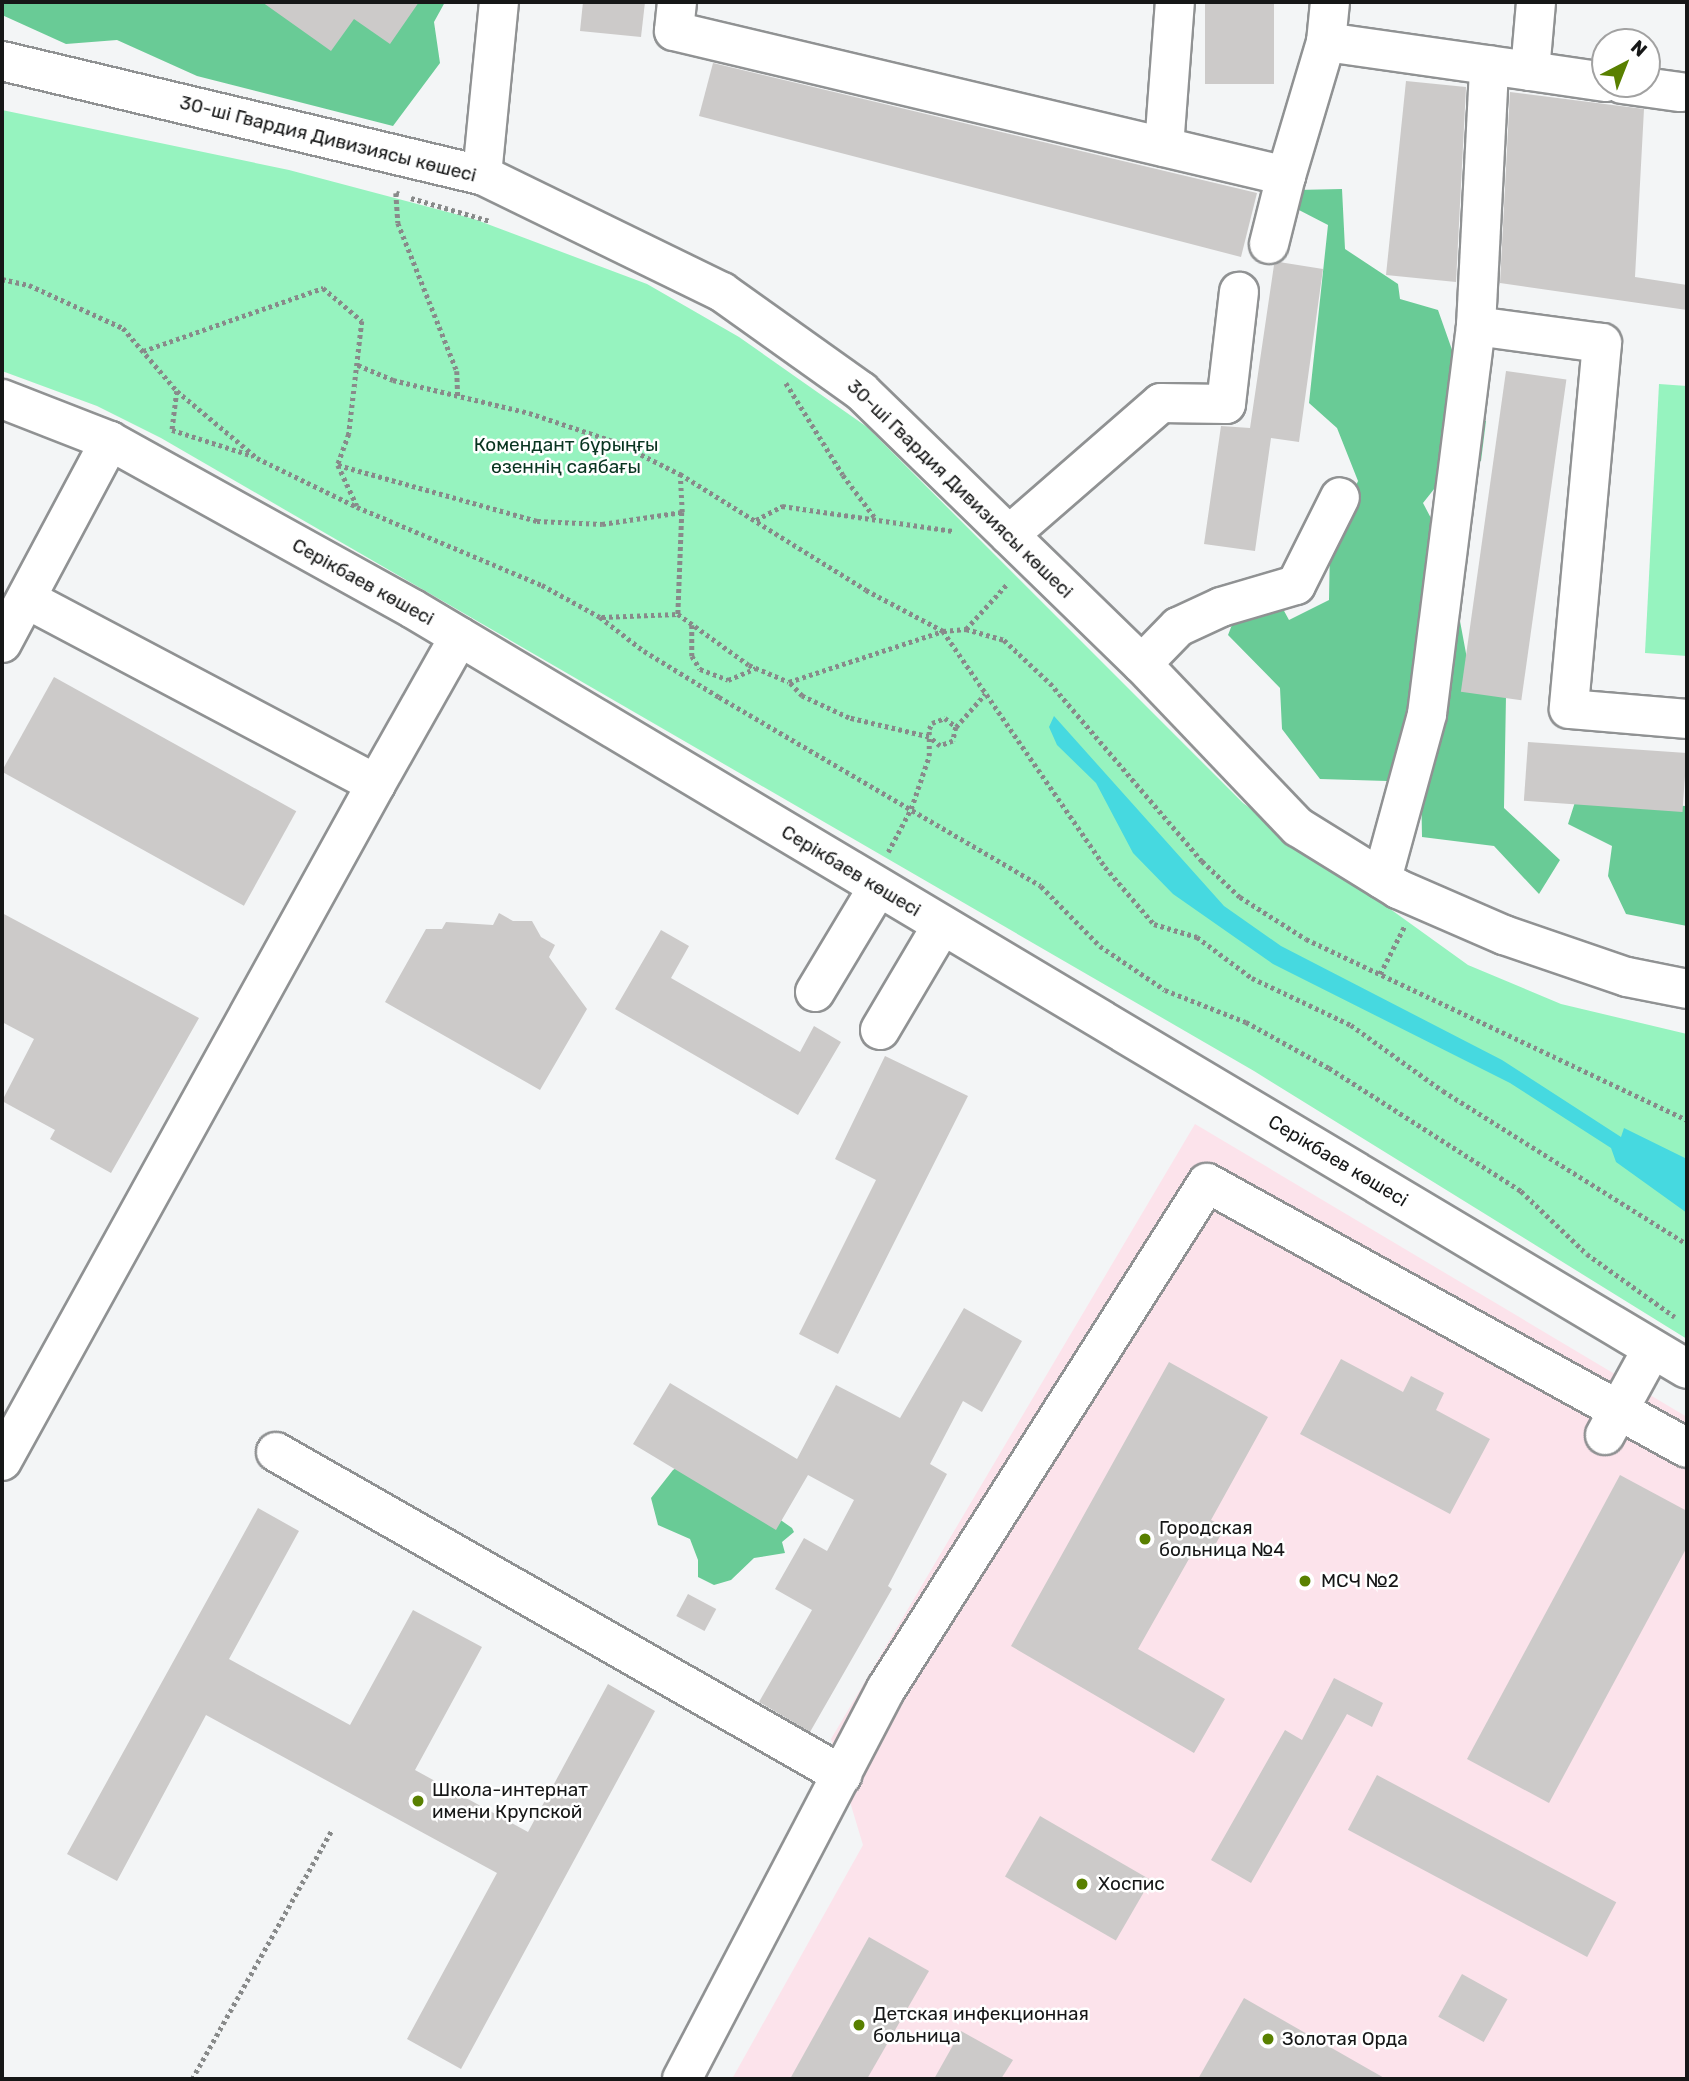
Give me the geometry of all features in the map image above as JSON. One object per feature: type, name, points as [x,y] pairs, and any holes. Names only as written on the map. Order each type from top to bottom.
[{"type":"street","points":[[482,175],[499,2]]},
{"type":"street","points":[[677,2],[674,31],[1286,176]]},
{"type":"street","points":[[1164,147],[1175,2]]},
{"type":"street","points":[[1269,244],[1286,176],[1326,42],[1330,2]]},
{"type":"street","points":[[1530,71],[1536,2]]},
{"type":"street","points":[[1326,42],[1591,80]]},
{"type":"street","name":"30-ші Гвардия Дивизиясы көшесі","points":[[2,61],[482,175],[722,292],[861,391],[1142,664],[1298,827],[1382,879],[1504,935],[1627,977],[1687,989]]},
{"type":"street","points":[[1382,879],[1427,713],[1476,326],[1489,65]]},
{"type":"street","points":[[1661,89],[1681,92]]},
{"type":"street","points":[[1009,535],[1161,403],[1226,404],[1240,292]]},
{"type":"street","points":[[1476,326],[1602,343],[1569,709],[1687,719]]},
{"type":"street","name":"Серікбаев көшесі","points":[[2,399],[110,441],[459,637],[1687,1369]]},
{"type":"street","points":[[2,643],[110,441]]},
{"type":"street","points":[[1142,664],[1178,627],[1221,607],[1296,585],[1340,497]]},
{"type":"street","points":[[27,599],[376,784]]},
{"type":"street","points":[[7,1442],[459,637]]},
{"type":"street","points":[[815,992],[878,887]]},
{"type":"street","points":[[880,1030],[942,925]]},
{"type":"street","points":[[682,2079],[886,1689],[1207,1183],[1611,1422],[1687,1448]]},
{"type":"street","points":[[1611,1422],[1652,1349]]},
{"type":"street","points":[[276,1452],[842,1775]]},
{"type":"path","points":[[458,396],[457,371],[398,223],[396,193],[498,224]]},
{"type":"path","points":[[2,279],[29,285],[123,327],[177,391],[257,458]]},
{"type":"path","points":[[143,351],[323,288],[362,321],[349,434],[338,465],[357,507]]},
{"type":"path","points":[[358,365],[393,380],[616,442],[680,474],[866,590],[943,631],[1105,867],[1154,924],[1197,937],[1252,978],[1350,1025],[1454,1098],[1687,1244]]},
{"type":"path","points":[[785,380],[842,475],[876,520]]},
{"type":"path","points":[[177,391],[172,430],[257,458],[357,507],[542,585],[600,617],[654,658],[1041,886],[1100,946],[1165,990],[1246,1022],[1436,1134],[1521,1191],[1587,1255],[1687,1326]]},
{"type":"path","points":[[338,465],[537,521],[603,524],[682,512]]},
{"type":"path","points":[[678,614],[682,512],[680,474]]},
{"type":"path","points":[[966,629],[1012,580]]},
{"type":"path","points":[[600,617],[678,614],[756,668],[789,682],[803,696],[849,718],[929,737],[940,746],[947,745],[956,734],[956,727],[985,694]]},
{"type":"path","points":[[692,625],[692,656],[701,668],[728,680],[756,668]]},
{"type":"path","points":[[789,682],[943,631],[966,629],[1004,640],[1050,683],[1202,862],[1240,897],[1306,939],[1687,1120]]},
{"type":"path","points":[[929,737],[929,729],[937,719],[945,718],[956,727]]},
{"type":"path","points":[[1380,974],[1411,914]]},
{"type":"path","points":[[192,2079],[332,1830]]},
{"type":"shaded area","name":"МСЧ №2","points":[[1195,1124],[1687,1417],[1687,2079],[732,2079],[863,1845],[831,1739]]},
{"type":"green space","points":[[2,2],[445,2],[434,22],[440,63],[393,126],[197,76],[117,40],[66,44],[2,15]]},
{"type":"green space","name":"Комендант бұрыңғы өзеннің саябағы","points":[[2,110],[289,170],[474,219],[647,284],[739,337],[867,427],[1243,803],[1468,965],[1561,1004],[1687,1034],[1687,1339],[1254,1071],[161,438],[97,406],[2,371]]},
{"type":"green space","points":[[1342,189],[1345,249],[1398,284],[1400,299],[1438,310],[1463,381],[1445,422],[1486,421],[1481,461],[1450,469],[1423,503],[1444,543],[1436,647],[1460,621],[1473,691],[1506,696],[1504,808],[1560,860],[1539,894],[1494,846],[1422,837],[1421,782],[1320,779],[1282,729],[1280,688],[1228,635],[1237,612],[1283,609],[1289,620],[1329,600],[1330,543],[1358,481],[1337,428],[1309,403],[1328,225],[1297,209],[1296,190]]},
{"type":"green space","points":[[1659,384],[1687,386],[1687,656],[1645,653]]},
{"type":"green space","points":[[1575,802],[1687,806],[1687,926],[1626,914],[1608,876],[1612,846],[1568,824]]},
{"type":"green space","points":[[692,1458],[792,1528],[794,1532],[782,1542],[785,1553],[754,1558],[731,1580],[714,1585],[698,1577],[698,1560],[690,1539],[658,1525],[651,1498],[673,1470]]},
{"type":"water","points":[[1054,716],[1224,906],[1281,946],[1502,1060],[1621,1137],[1624,1128],[1687,1159],[1687,1213],[1616,1162],[1611,1148],[1510,1083],[1273,964],[1173,894],[1133,853],[1096,783],[1057,745],[1049,727]]},
{"type":"building","points":[[262,2],[419,2],[390,44],[354,19],[331,51]]},
{"type":"building","points":[[583,2],[645,2],[641,37],[580,31]]},
{"type":"building","points":[[1205,2],[1274,2],[1274,84],[1205,84]]},
{"type":"building","points":[[713,63],[1257,193],[1241,257],[699,116]]},
{"type":"building","points":[[1406,81],[1466,87],[1456,282],[1386,275]]},
{"type":"building","points":[[1510,92],[1644,109],[1635,277],[1687,285],[1687,310],[1500,283]]},
{"type":"building","points":[[1279,262],[1323,269],[1299,442],[1271,438],[1255,551],[1204,544],[1221,426],[1250,428],[1274,265]]},
{"type":"building","points":[[1506,371],[1566,379],[1521,700],[1461,692]]},
{"type":"building","points":[[54,677],[296,811],[244,906],[2,772]]},
{"type":"building","points":[[1528,742],[1687,753],[1682,812],[1524,801]]},
{"type":"building","points":[[2,913],[199,1018],[111,1173],[50,1139],[55,1130],[2,1101],[34,1039],[2,1022]]},
{"type":"building","points":[[499,913],[513,921],[532,921],[541,937],[555,945],[549,957],[587,1009],[540,1090],[385,1002],[426,929],[442,929],[446,922],[493,925]]},
{"type":"building","points":[[661,930],[689,946],[671,978],[800,1052],[814,1026],[841,1042],[798,1115],[615,1009]]},
{"type":"building","points":[[885,1056],[968,1096],[838,1354],[799,1334],[876,1180],[835,1159]]},
{"type":"building","points":[[964,1308],[1022,1341],[982,1412],[963,1401],[930,1464],[947,1474],[888,1586],[892,1589],[810,1732],[759,1702],[812,1610],[775,1589],[804,1538],[827,1551],[854,1500],[808,1475],[776,1530],[633,1444],[670,1383],[797,1459],[836,1385],[900,1418]]},
{"type":"building","points":[[1341,1359],[1403,1392],[1411,1376],[1444,1393],[1436,1410],[1490,1439],[1450,1514],[1300,1434]]},
{"type":"building","name":"Городская больница №4","points":[[1169,1362],[1268,1417],[1211,1520],[1225,1527],[1208,1558],[1194,1550],[1138,1649],[1225,1699],[1194,1753],[1011,1646]]},
{"type":"building","points":[[1620,1475],[1687,1511],[1687,1547],[1549,1803],[1467,1759]]},
{"type":"building","name":"Школа-интернат имени Крупской","points":[[258,1508],[299,1531],[229,1659],[350,1725],[413,1610],[482,1647],[415,1770],[528,1832],[608,1684],[655,1711],[461,2069],[407,2039],[497,1873],[206,1715],[117,1881],[67,1854]]},
{"type":"building","points":[[688,1594],[716,1609],[705,1631],[676,1616]]},
{"type":"building","points":[[1334,1678],[1383,1703],[1372,1727],[1347,1714],[1251,1883],[1211,1860],[1285,1730],[1302,1740]]},
{"type":"building","points":[[1377,1775],[1616,1902],[1587,1957],[1348,1830]]},
{"type":"building","points":[[1040,1816],[1151,1880],[1116,1941],[1005,1877]]},
{"type":"building","name":"Детская инфекционная больница","points":[[869,1937],[929,1971],[867,2079],[790,2079]]},
{"type":"building","points":[[1462,1974],[1507,1999],[1484,2042],[1438,2017]]},
{"type":"building","name":"Золотая Орда","points":[[1244,1998],[1386,2079],[1198,2079]]},
{"type":"building","points":[[961,2031],[1013,2060],[1001,2079],[934,2079]]},
{"type":"place","name":"Городская больница №4","points":[[1145,1539]]},
{"type":"place","name":"МСЧ №2","points":[[1305,1581]]},
{"type":"place","name":"Школа-интернат имени Крупской","points":[[418,1801]]},
{"type":"place","name":"Хоспис","points":[[1082,1884]]},
{"type":"place","name":"Детская инфекционная больница","points":[[859,2025]]},
{"type":"place","name":"Золотая Орда","points":[[1268,2039]]}]
